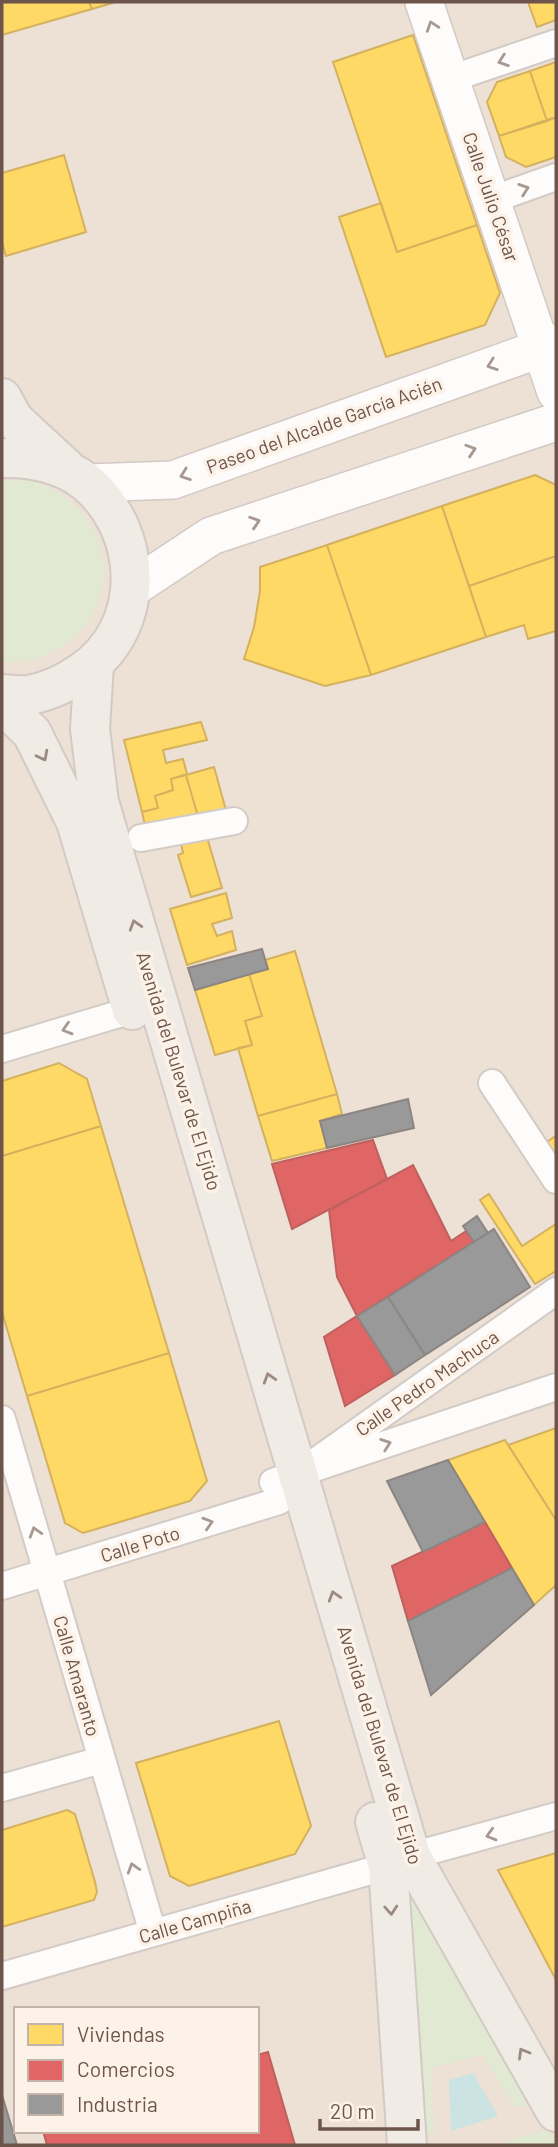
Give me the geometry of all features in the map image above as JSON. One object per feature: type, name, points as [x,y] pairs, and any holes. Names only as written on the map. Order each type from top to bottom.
[{"type":"main road","name":"Calle Julio César","points":[[424,2],[491,200],[549,345],[556,392]]},
{"type":"main road","name":"Paseo del Alcalde García Acién","points":[[79,477],[173,480],[549,345]]},
{"type":"main road","points":[[2,398],[14,420],[79,477],[114,513],[129,549],[131,589],[125,616],[112,642],[94,664],[64,684],[28,695],[2,694]]},
{"type":"main road","points":[[131,589],[211,536],[556,422]]},
{"type":"main road","points":[[2,458],[38,460],[79,477]]},
{"type":"main road","name":"Avenida del Bulevar de El Ejido","points":[[94,664],[90,729],[99,802],[284,1486]]},
{"type":"main road","name":"Avenida del Bulevar de El Ejido","points":[[2,704],[32,733],[76,822],[132,1010],[400,1861],[556,2112]]},
{"type":"main road","name":"Avenida del Bulevar de El Ejido","points":[[400,1861],[407,2145]]},
{"type":"street","points":[[450,79],[556,43]]},
{"type":"street","points":[[491,200],[556,177]]},
{"type":"street","points":[[141,838],[234,821]]},
{"type":"street","points":[[2,1049],[132,1010]]},
{"type":"street","points":[[492,1083],[556,1181]]},
{"type":"street","name":"Calle Pedro Machuca","points":[[284,1486],[556,1292]]},
{"type":"street","name":"Calle Poto","points":[[2,1586],[556,1387]]},
{"type":"street","name":"Calle Amaranto","points":[[2,1419],[153,1933]]},
{"type":"street","points":[[2,1788],[101,1760]]},
{"type":"street","name":"Calle Campiña","points":[[2,1976],[556,1816]]},
{"type":"shaded area","points":[[2,2],[556,2],[556,2145],[2,2145]]},
{"type":"green space","points":[[2,480],[34,482],[62,494],[74,504],[93,529],[103,559],[101,593],[84,626],[71,640],[56,650],[39,658],[21,661],[2,661]]},
{"type":"green space","points":[[407,1884],[535,2103],[516,2108],[482,2055],[431,2068],[434,2133],[423,2137]]},
{"type":"green space","points":[[550,2129],[555,2145],[508,2145],[507,2141]]},
{"type":"water","points":[[473,2073],[498,2116],[451,2131],[449,2080]]},
{"type":"building: Viviendas","points":[[2,2],[89,2],[92,9],[2,35]]},
{"type":"building: Viviendas","points":[[89,2],[116,2],[92,9]]},
{"type":"building: Viviendas","points":[[528,2],[556,2],[556,20],[537,27]]},
{"type":"building: Viviendas","points":[[413,35],[477,225],[397,252],[333,62]]},
{"type":"building: Viviendas","points":[[556,62],[556,117],[547,121],[530,71]]},
{"type":"building: Viviendas","points":[[530,71],[547,121],[499,136],[487,102],[497,82]]},
{"type":"building: Viviendas","points":[[556,117],[556,157],[526,167],[506,157],[499,136]]},
{"type":"building: Viviendas","points":[[64,155],[86,232],[6,256],[2,242],[2,173]]},
{"type":"building: Viviendas","points":[[381,203],[397,252],[477,225],[500,293],[485,325],[386,357],[339,217]]},
{"type":"building: Viviendas","points":[[535,475],[556,485],[556,556],[469,586],[442,506]]},
{"type":"building: Viviendas","points":[[442,506],[486,637],[371,675],[327,545]]},
{"type":"building: Viviendas","points":[[327,545],[371,675],[325,686],[244,659],[254,627],[260,591],[260,567]]},
{"type":"building: Viviendas","points":[[556,556],[556,631],[528,639],[524,625],[486,637],[469,586]]},
{"type":"building: Viviendas","points":[[201,722],[207,740],[163,750],[166,763],[183,759],[187,774],[171,779],[173,790],[155,796],[158,808],[142,812],[124,740]]},
{"type":"building: Viviendas","points":[[214,767],[227,814],[199,820],[186,775]]},
{"type":"building: Viviendas","points":[[186,775],[199,820],[146,830],[142,812],[158,808],[155,796],[173,790],[171,779]]},
{"type":"building: Viviendas","points":[[206,834],[222,888],[191,897],[178,855],[183,853],[180,838]]},
{"type":"building: Viviendas","points":[[226,893],[232,918],[212,924],[217,936],[232,931],[236,950],[187,965],[170,909]]},
{"type":"building: Viviendas","points":[[295,951],[337,1094],[258,1116],[238,1048],[252,1045],[245,1021],[262,1016],[249,974],[268,969],[265,960]]},
{"type":"building: Viviendas","points":[[249,974],[262,1016],[245,1021],[252,1045],[215,1055],[195,990]]},
{"type":"building: Viviendas","points":[[59,1063],[87,1079],[101,1126],[2,1156],[2,1081]]},
{"type":"building: Viviendas","points":[[337,1094],[342,1114],[320,1121],[327,1148],[272,1161],[258,1116]]},
{"type":"building: Viviendas","points":[[101,1126],[169,1353],[27,1396],[2,1312],[2,1156]]},
{"type":"building: Viviendas","points":[[556,1137],[556,1168],[541,1146]]},
{"type":"building: Viviendas","points":[[489,1194],[522,1246],[556,1224],[556,1271],[535,1284],[480,1200]]},
{"type":"building: Viviendas","points":[[169,1353],[207,1481],[190,1501],[83,1533],[65,1523],[27,1396]]},
{"type":"building: Viviendas","points":[[556,1428],[556,1520],[508,1445]]},
{"type":"building: Viviendas","points":[[505,1440],[556,1520],[556,1585],[534,1605],[448,1460]]},
{"type":"building: Viviendas","points":[[279,1721],[311,1826],[295,1854],[189,1886],[170,1876],[136,1763]]},
{"type":"building: Viviendas","points":[[67,1810],[75,1814],[95,1882],[97,1892],[94,1900],[2,1927],[2,1830]]},
{"type":"building: Viviendas","points":[[556,1853],[556,1980],[498,1870]]},
{"type":"building: Comercios","points":[[373,1140],[387,1179],[292,1229],[272,1164]]},
{"type":"building: Comercios","points":[[413,1165],[451,1241],[466,1231],[474,1242],[357,1316],[337,1277],[329,1210]]},
{"type":"building: Comercios","points":[[357,1316],[395,1375],[345,1406],[324,1337]]},
{"type":"building: Comercios","points":[[485,1522],[512,1568],[408,1621],[392,1566]]},
{"type":"building: Comercios","points":[[268,2052],[295,2145],[47,2145],[44,2133],[259,2133],[259,2054]]},
{"type":"building: Industria","points":[[262,949],[268,969],[195,990],[188,968]]},
{"type":"building: Industria","points":[[408,1099],[414,1128],[327,1148],[320,1121]]},
{"type":"building: Industria","points":[[477,1216],[488,1233],[474,1242],[463,1226]]},
{"type":"building: Industria","points":[[494,1229],[530,1287],[425,1355],[388,1297]]},
{"type":"building: Industria","points":[[388,1297],[425,1355],[395,1375],[357,1316]]},
{"type":"building: Industria","points":[[448,1460],[485,1522],[423,1552],[387,1481]]},
{"type":"building: Industria","points":[[512,1568],[534,1605],[431,1695],[408,1621]]},
{"type":"building: Industria","points":[[2,2095],[17,2145],[2,2145]]}]
